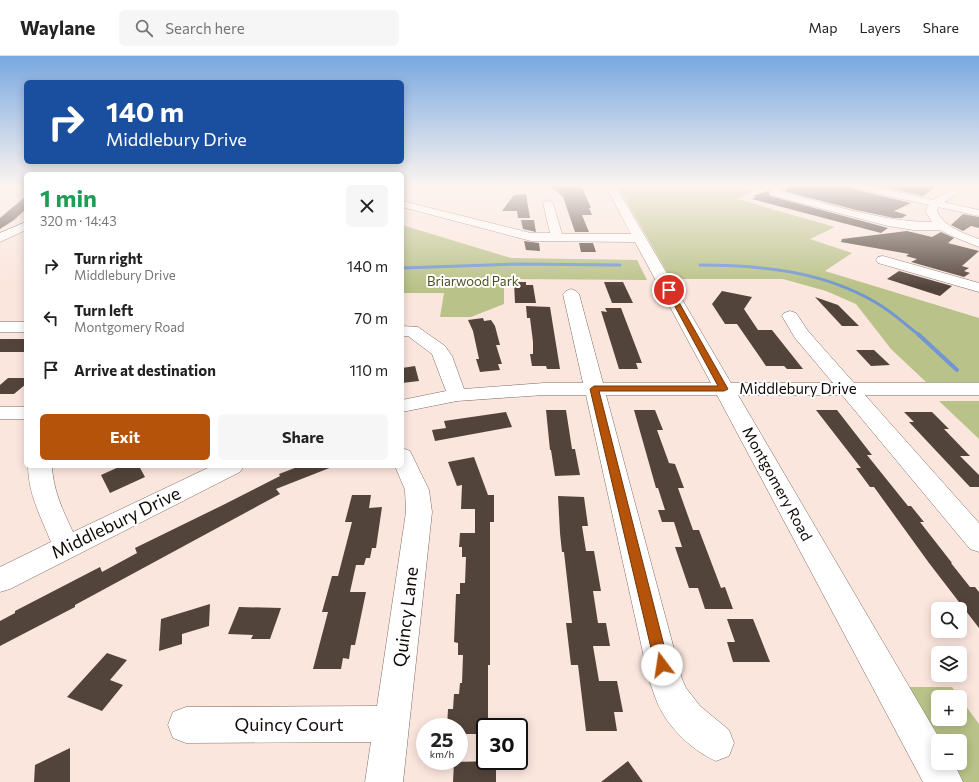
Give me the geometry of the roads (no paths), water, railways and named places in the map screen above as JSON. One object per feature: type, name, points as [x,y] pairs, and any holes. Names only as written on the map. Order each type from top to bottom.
[{"type":"street","points":[[461,219],[524,236],[557,238],[640,238]]},
{"type":"street","points":[[552,219],[557,238]]},
{"type":"street","name":"Montgomery Road","points":[[629,219],[944,782]]},
{"type":"street","points":[[876,219],[914,226],[944,226]]},
{"type":"street","points":[[937,219],[944,226],[979,242]]},
{"type":"street","points":[[0,238],[24,227]]},
{"type":"street","points":[[883,260],[979,288]]},
{"type":"street","points":[[571,294],[666,680],[674,700],[688,718],[716,743]]},
{"type":"street","points":[[790,316],[801,334],[979,541]]},
{"type":"street","points":[[0,327],[24,327]]},
{"type":"street","points":[[404,331],[412,331],[439,350],[443,356],[457,395]]},
{"type":"street","name":"Middlebury Drive","points":[[404,406],[457,395],[544,389],[979,389]]},
{"type":"street","points":[[0,413],[24,413]]},
{"type":"street","name":"Quincy Lane","points":[[384,782],[420,512],[417,490],[404,461]]},
{"type":"street","points":[[40,468],[40,476],[46,497],[66,547]]},
{"type":"street","name":"Middlebury Drive","points":[[0,580],[228,468]]},
{"type":"street","name":"Quincy Court","points":[[186,725],[392,724]]},
{"type":"waterway","points":[[404,268],[518,264],[620,265]]},
{"type":"waterway","points":[[700,265],[745,266],[768,269],[790,272],[834,283],[875,302],[892,313],[919,335]]},
{"type":"waterway","points":[[918,334],[957,370]]},
{"type":"park label","name":"Briarwood Park","points":[[473,281]]}]
